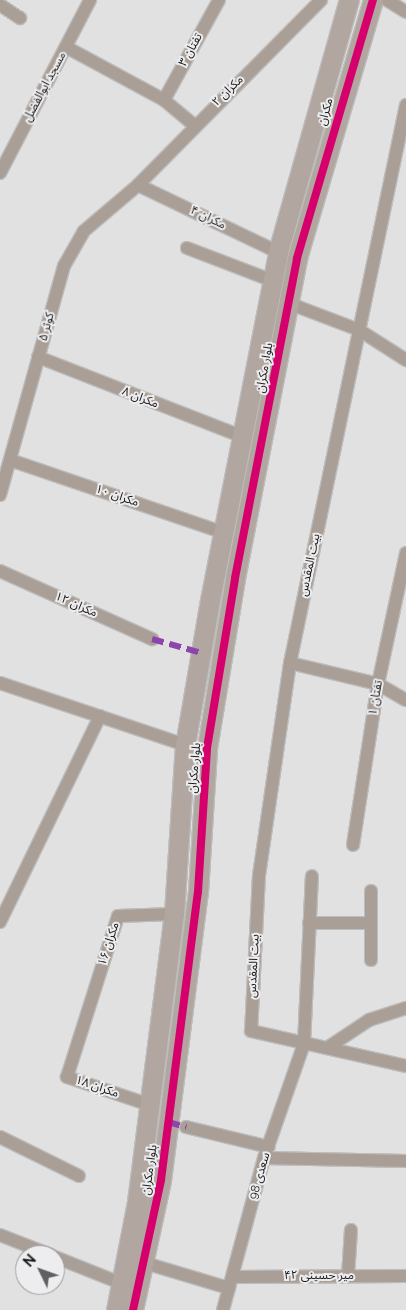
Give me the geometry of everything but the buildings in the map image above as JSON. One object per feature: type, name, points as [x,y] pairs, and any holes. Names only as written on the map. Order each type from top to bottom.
[{"type":"street","name":"مسجد ابوالفضل","points":[[0,173],[90,0]]},
{"type":"street","name":"تفتان ۳","points":[[164,100],[219,0]]},
{"type":"street","name":"مکران ۲","points":[[138,185],[193,124],[321,0]]},
{"type":"street","name":"مکران","points":[[278,252],[349,0]]},
{"type":"street","name":"مکران","points":[[304,231],[373,0]]},
{"type":"street","points":[[387,0],[406,12]]},
{"type":"street","points":[[0,5],[20,18]]},
{"type":"street","points":[[66,47],[164,100],[193,124]]},
{"type":"street","name":"بیت المقدس","points":[[304,1044],[251,1031],[259,875],[290,663],[406,106]]},
{"type":"street","name":"مکران ۴","points":[[138,185],[278,252]]},
{"type":"street","name":"کوثر ۵","points":[[0,495],[64,266],[84,231],[138,185]]},
{"type":"street","name":"بلوار مکران","points":[[134,1310],[161,1180],[197,902],[207,748],[288,303],[304,231]]},
{"type":"street","points":[[187,248],[274,281]]},
{"type":"street","name":"بلوار مکران","points":[[116,1310],[123,1284],[150,1105],[174,914],[185,745],[278,252]]},
{"type":"street","points":[[288,303],[359,330],[406,360]]},
{"type":"street","name":"مکران ۸","points":[[38,357],[243,438]]},
{"type":"street","name":"مکران ۱۰","points":[[10,460],[224,533]]},
{"type":"street","points":[[238,466],[257,470]]},
{"type":"street","name":"تفتان ۱","points":[[353,845],[378,684],[406,553]]},
{"type":"street","name":"مکران ۱۲","points":[[0,571],[152,639]]},
{"type":"street","points":[[290,663],[378,684],[406,700]]},
{"type":"street","points":[[0,682],[185,745]]},
{"type":"street","points":[[0,922],[100,716]]},
{"type":"street","name":"سعدی 98","points":[[222,1310],[266,1153],[304,1044],[312,876]]},
{"type":"street","points":[[371,891],[371,960]]},
{"type":"street","name":"مکران ۱۶","points":[[92,996],[118,916],[174,914]]},
{"type":"street","points":[[309,923],[371,922]]},
{"type":"street","name":"مکران ۱۸","points":[[92,996],[67,1077],[150,1105]]},
{"type":"street","points":[[330,1046],[369,1020],[406,1008]]},
{"type":"street","points":[[304,1044],[330,1046],[406,1066]]},
{"type":"street","points":[[186,1127],[266,1153],[406,1161]]},
{"type":"street","points":[[0,1137],[79,1176]]},
{"type":"street","points":[[348,1276],[350,1230]]},
{"type":"street","points":[[0,1235],[26,1245]]},
{"type":"street","points":[[65,1261],[123,1284]]},
{"type":"street","name":"میر حسینی ۴۲","points":[[145,1263],[230,1282],[348,1276],[406,1276]]},
{"type":"marked path","points":[[152,639],[201,653]]},
{"type":"marked path","points":[[168,1122],[186,1127]]},
{"type":"cycle path","points":[[133,1310],[161,1180],[198,892],[207,748],[235,578],[297,258],[373,0]]}]
